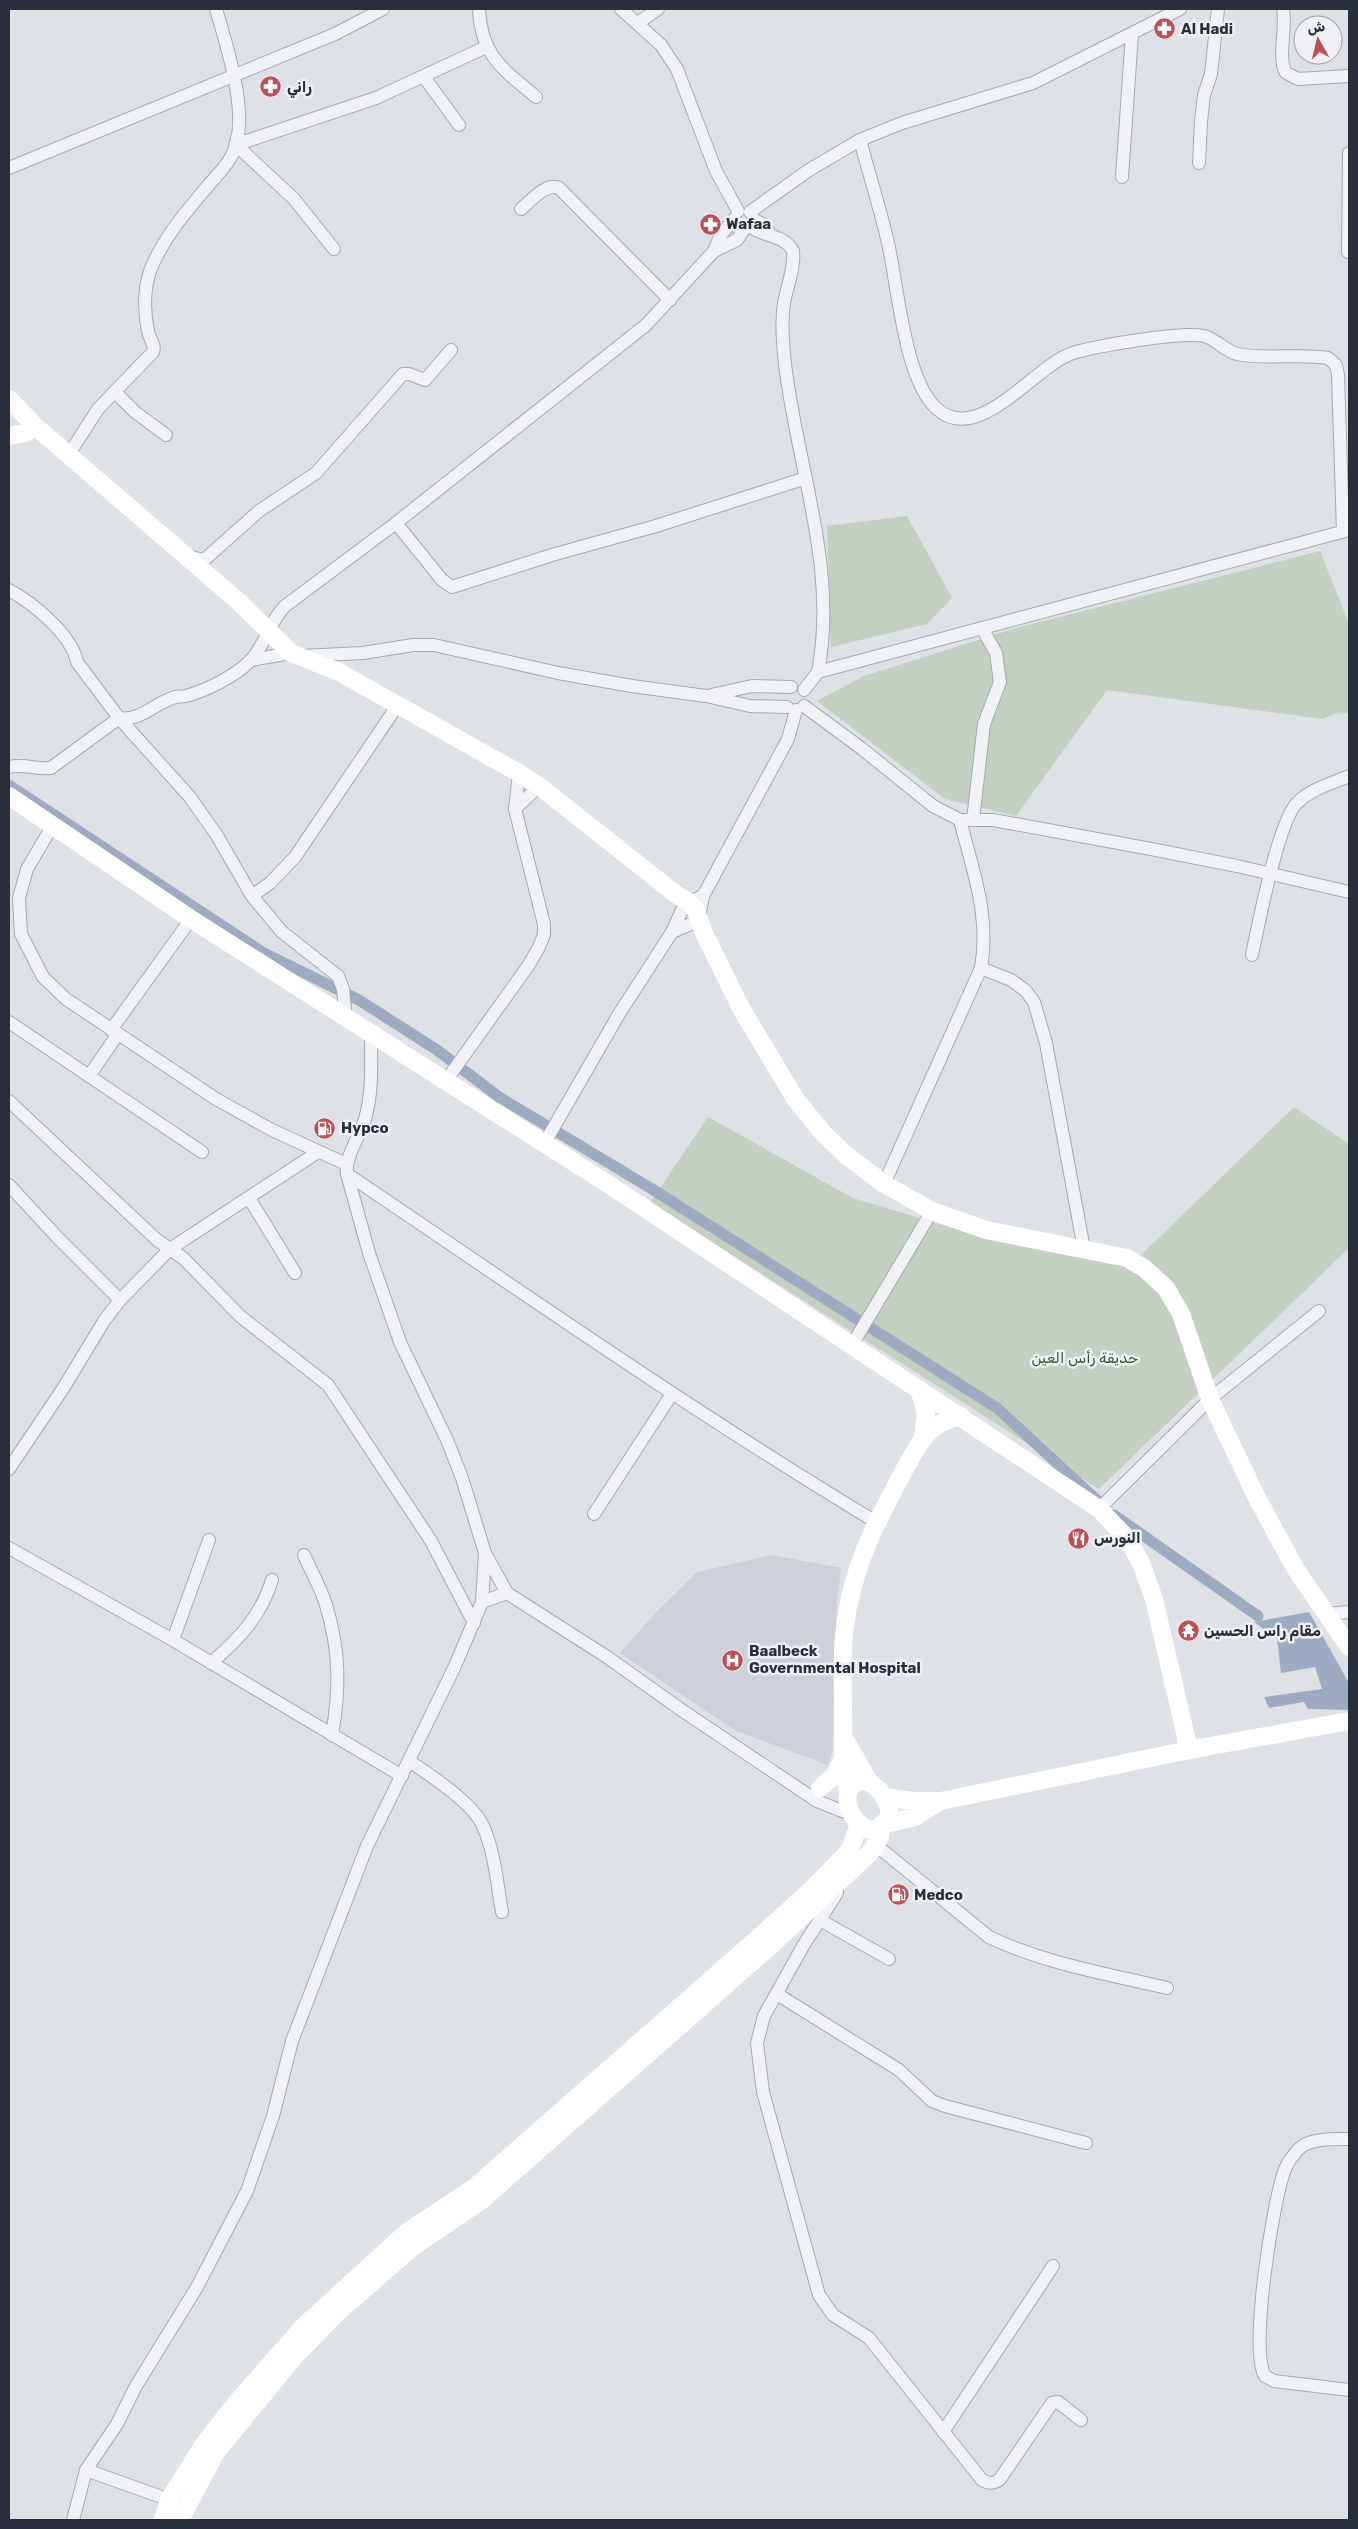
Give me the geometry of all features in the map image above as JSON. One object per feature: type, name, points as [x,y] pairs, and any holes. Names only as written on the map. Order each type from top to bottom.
[{"type":"street","points":[[69,454],[98,409],[154,349],[147,329],[145,291],[158,252],[166,236],[230,160],[236,140],[238,117],[235,77],[216,9]]},
{"type":"street","points":[[9,168],[235,77],[335,34],[383,9]]},
{"type":"street","points":[[479,9],[486,47],[501,66],[536,97]]},
{"type":"street","points":[[621,9],[661,45],[677,69],[716,171],[745,219],[764,225],[771,235],[789,244],[793,251],[784,305],[783,342],[788,389],[821,560],[824,636],[818,672],[804,690]]},
{"type":"street","points":[[638,23],[658,9]]},
{"type":"street","points":[[251,660],[280,612],[292,601],[396,523],[478,455],[625,342],[670,300],[714,251],[737,240],[745,219],[808,170],[860,140],[902,123],[1033,82],[1180,9]]},
{"type":"street","points":[[1199,163],[1204,95],[1211,74],[1218,9]]},
{"type":"street","points":[[1283,9],[1285,37],[1282,62],[1286,73],[1298,79],[1349,76]]},
{"type":"street","points":[[1122,177],[1132,34]]},
{"type":"street","points":[[236,140],[244,142],[376,98],[486,47]]},
{"type":"street","points":[[424,77],[459,125]]},
{"type":"street","points":[[236,140],[294,199],[334,249]]},
{"type":"street","points":[[818,672],[1346,530],[1345,474],[1338,375],[1334,362],[1324,358],[1238,354],[1203,336],[1171,337],[1072,353],[1055,362],[1007,400],[984,413],[956,417],[940,411],[925,395],[909,352],[888,242],[860,140]]},
{"type":"street","points":[[1348,252],[1349,153]]},
{"type":"street","points":[[521,209],[546,188],[552,186],[560,188],[670,300]]},
{"type":"street","points":[[185,556],[204,560],[259,511],[316,473],[403,374],[409,374],[425,380],[451,350]]},
{"type":"street","points":[[115,392],[135,412],[166,434]]},
{"type":"street","points":[[10,405],[238,600],[294,654],[339,672],[519,773],[539,786],[688,900],[698,924],[742,1010],[796,1100],[823,1133],[884,1184],[932,1211],[986,1230],[1127,1258],[1144,1268],[1166,1288],[1181,1314],[1210,1399],[1275,1534],[1324,1614],[1349,1647]]},
{"type":"street","points":[[9,436],[26,433],[35,426]]},
{"type":"street","points":[[396,523],[442,580],[452,586],[560,552],[656,526],[806,478]]},
{"type":"street","points":[[9,590],[34,608],[67,638],[75,651],[78,662],[119,718],[189,796],[216,834],[252,896],[282,932],[338,976],[344,989],[346,1018]]},
{"type":"street","points":[[973,820],[984,724],[1000,682],[996,653],[982,628]]},
{"type":"street","points":[[9,767],[22,765],[43,770],[51,768],[119,718],[128,720],[175,696],[185,696],[215,684],[251,660],[294,654],[363,653],[414,645],[434,645],[588,678],[706,696],[750,706],[796,708]]},
{"type":"street","points":[[548,1138],[619,1014],[672,932],[688,900],[735,834],[788,739],[796,708],[808,698],[800,687],[752,686],[706,696]]},
{"type":"street","points":[[791,687],[784,698],[796,708],[855,743],[933,806],[960,820],[993,820],[1270,874],[1349,892]]},
{"type":"street","points":[[252,896],[270,883],[295,857],[398,706]]},
{"type":"street","points":[[450,1075],[528,966],[544,935],[542,914],[515,809],[519,773]]},
{"type":"street","points":[[1252,955],[1270,874],[1292,808],[1307,796],[1349,776]]},
{"type":"street","points":[[515,809],[539,786]]},
{"type":"street","points":[[9,796],[191,919],[371,1034],[450,1075],[548,1138],[854,1340],[919,1389],[1100,1509],[1128,1538],[1141,1562],[1154,1599],[1189,1750]]},
{"type":"street","points":[[884,1184],[981,968],[984,948],[984,918],[960,820]]},
{"type":"street","points":[[53,825],[22,882],[19,906],[21,934],[43,977],[66,999],[242,1114],[318,1152],[346,1169],[762,1454],[876,1522]]},
{"type":"street","points":[[89,1076],[115,1032],[191,919]]},
{"type":"street","points":[[672,932],[698,924]]},
{"type":"street","points":[[981,968],[1011,980],[1026,991],[1034,1002],[1046,1043],[1084,1249]]},
{"type":"street","points":[[9,1022],[202,1152]]},
{"type":"street","points":[[371,1034],[369,1105],[361,1132],[346,1169],[369,1252],[400,1342],[453,1455],[486,1553],[507,1593],[813,1791],[828,1807],[856,1820],[870,1830],[915,1817],[941,1801]]},
{"type":"street","points":[[9,1102],[157,1240],[188,1262],[241,1317],[328,1385],[431,1541],[474,1623]]},
{"type":"street","points":[[9,1469],[64,1387],[104,1320],[120,1300],[170,1249],[318,1152]]},
{"type":"street","points":[[9,1185],[58,1238],[120,1300]]},
{"type":"street","points":[[249,1198],[295,1273]]},
{"type":"street","points":[[854,1340],[932,1211]]},
{"type":"street","points":[[1100,1509],[1210,1399],[1319,1311]]},
{"type":"street","points":[[919,1389],[926,1413],[923,1438]]},
{"type":"street","points":[[594,1514],[672,1394]]},
{"type":"street","points":[[831,1880],[850,1851],[856,1820],[847,1798],[848,1790],[843,1759],[845,1627],[856,1573],[876,1522],[923,1438],[940,1423],[961,1416]]},
{"type":"street","points":[[173,1640],[209,1540]]},
{"type":"street","points":[[9,1548],[211,1662],[402,1776]]},
{"type":"street","points":[[73,2520],[86,2470],[117,2424],[136,2386],[197,2287],[247,2191],[273,2116],[292,2041],[332,1932],[367,1846],[402,1776],[474,1623],[482,1602],[486,1553]]},
{"type":"street","points":[[304,1555],[326,1603],[334,1636],[338,1663],[338,1700],[332,1735]]},
{"type":"street","points":[[211,1662],[236,1642],[256,1618],[267,1596],[272,1580]]},
{"type":"street","points":[[482,1602],[507,1593]]},
{"type":"street","points":[[1324,1614],[1349,1612]]},
{"type":"street","points":[[884,1797],[913,1801],[941,1801],[1189,1750],[1349,1721]]},
{"type":"street","points":[[86,2470],[170,2498],[183,2513],[216,2452],[247,2412],[338,2312],[414,2246],[482,2200],[831,1880],[876,1846],[883,1826],[890,1814],[884,1797],[870,1783],[844,1738]]},
{"type":"street","points":[[813,1791],[834,1776],[843,1759]]},
{"type":"street","points":[[409,1760],[442,1784],[482,1824],[492,1849],[502,1912]]},
{"type":"street","points":[[848,1790],[859,1781],[870,1783]]},
{"type":"street","points":[[813,1791],[834,1787],[848,1790]]},
{"type":"street","points":[[876,1846],[994,1939],[1052,1959],[1167,1988]]},
{"type":"street","points":[[831,1880],[838,1893],[777,1994],[759,2028],[757,2043],[763,2092],[819,2295],[833,2315],[869,2338],[982,2480],[991,2484],[1000,2479],[1052,2403],[1058,2402],[1081,2420]]},
{"type":"street","points":[[820,1920],[889,1959]]},
{"type":"street","points":[[163,2520],[170,2498],[204,2444],[285,2346],[329,2302],[407,2232],[475,2187],[712,1988]]},
{"type":"street","points":[[777,1994],[899,2070],[932,2100],[1086,2143]]},
{"type":"street","points":[[1349,2139],[1308,2143],[1300,2148],[1286,2168],[1274,2206],[1264,2272],[1259,2362],[1265,2376],[1274,2381],[1349,2390]]},
{"type":"street","points":[[943,2432],[1053,2266]]},
{"type":"shaded area","name":"Baalbeck Governmental Hospital","points":[[772,1555],[841,1568],[837,1601],[832,1753],[828,1765],[736,1731],[620,1653],[658,1610],[697,1572]]},
{"type":"green space","points":[[907,516],[952,598],[927,624],[831,647],[827,526]]},
{"type":"green space","points":[[1320,551],[1349,624],[1349,713],[1334,714],[1323,719],[1107,690],[1016,816],[945,799],[817,701],[864,676],[1016,628]]},
{"type":"green space","name":"حديقة رأس العين","points":[[1294,1107],[1349,1144],[1349,1248],[1099,1489],[650,1203],[708,1117],[853,1198],[999,1242],[1135,1261]]},
{"type":"water","points":[[1309,1612],[1349,1683],[1349,1710],[1308,1709],[1304,1702],[1269,1708],[1264,1697],[1322,1689],[1315,1667],[1281,1673],[1277,1639],[1254,1622]]},
{"type":"waterway","points":[[9,785],[264,953],[359,1000],[437,1050],[499,1097],[652,1189],[997,1408],[1098,1501]]},
{"type":"waterway","points":[[1114,1515],[1258,1616]]},
{"type":"place","name":"Al Hadi","points":[[1165,29]]},
{"type":"place","name":"راني","points":[[271,87]]},
{"type":"place","name":"Wafaa","points":[[710,224]]},
{"type":"place","name":"Hypco","points":[[325,1128]]},
{"type":"place","name":"النورس","points":[[1078,1538]]},
{"type":"place","name":"مقام راس الحسين","points":[[1188,1631]]},
{"type":"place","name":"Baalbeck Governmental Hospital","points":[[733,1660]]},
{"type":"place","name":"Medco","points":[[898,1895]]}]
